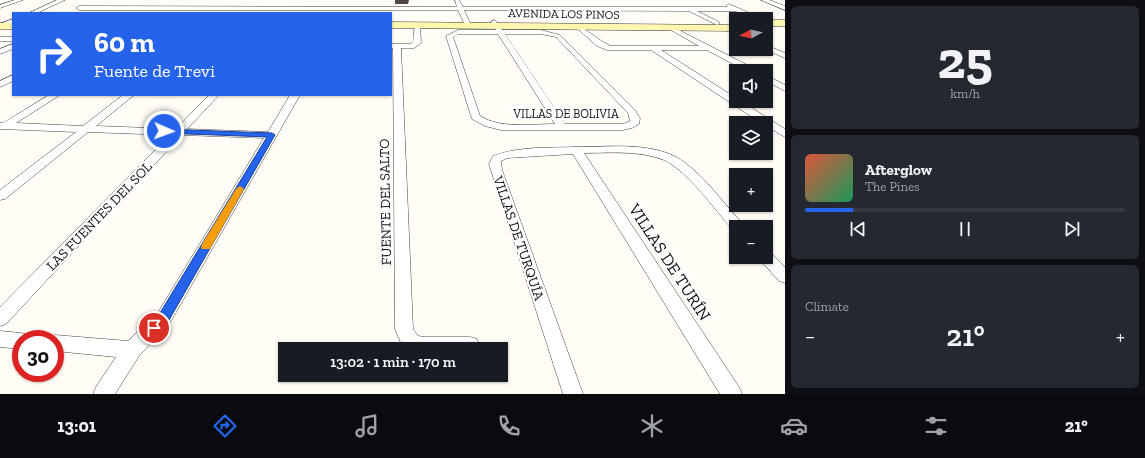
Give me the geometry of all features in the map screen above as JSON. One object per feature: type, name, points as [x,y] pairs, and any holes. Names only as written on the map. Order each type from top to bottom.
[{"type":"street","points":[[0,7],[20,0]]},
{"type":"street","points":[[34,12],[62,0]]},
{"type":"street","points":[[138,7],[150,0]]},
{"type":"street","points":[[181,8],[192,0]]},
{"type":"street","points":[[227,8],[236,0]]},
{"type":"street","points":[[269,10],[277,0]]},
{"type":"street","points":[[318,8],[321,0]]},
{"type":"street","points":[[361,8],[363,0]]},
{"type":"street","points":[[456,0],[467,24]]},
{"type":"street","points":[[587,0],[599,9]]},
{"type":"street","points":[[764,0],[785,8]]},
{"type":"street","points":[[92,8],[102,2]]},
{"type":"street","points":[[633,3],[643,9]]},
{"type":"street","points":[[677,3],[729,29]]},
{"type":"street","points":[[723,3],[742,12]]},
{"type":"street","points":[[79,8],[138,7],[269,10],[318,8],[460,8],[550,6],[599,9],[736,9]]},
{"type":"street","points":[[0,7],[19,8]]},
{"type":"street","name":"AVENIDA LOS PINOS","points":[[392,22],[580,28],[671,28],[729,24]]},
{"type":"street","points":[[0,25],[12,23]]},
{"type":"street","points":[[662,23],[739,64]]},
{"type":"street","name":"AVENIDA LOS PINOS","points":[[498,26],[662,23],[729,27]]},
{"type":"street","points":[[773,23],[785,23]]},
{"type":"street","name":"AVENIDA LOS PINOS","points":[[392,25],[467,24]]},
{"type":"street","points":[[394,46],[411,46],[417,44],[417,25]]},
{"type":"street","points":[[773,25],[785,28]]},
{"type":"street","points":[[498,26],[562,127]]},
{"type":"street","name":"VILLAS DE BOLIVIA","points":[[498,26],[558,36],[632,112],[635,122],[626,127],[496,127],[485,123],[476,117],[449,36],[458,32],[498,26]]},
{"type":"street","points":[[580,28],[600,44],[616,48],[709,48]]},
{"type":"street","points":[[0,39],[12,39]]},
{"type":"street","points":[[0,52],[12,46]]},
{"type":"street","name":"FUENTE DEL SALTO","points":[[394,46],[402,320],[407,336],[413,342]]},
{"type":"street","points":[[773,47],[785,46]]},
{"type":"street","points":[[653,48],[785,134]]},
{"type":"street","points":[[773,50],[785,56]]},
{"type":"street","points":[[0,84],[12,78]]},
{"type":"street","points":[[773,82],[785,88]]},
{"type":"street","points":[[2,127],[53,96]]},
{"type":"street","points":[[0,196],[128,96]]},
{"type":"street","name":"LAS FUENTES DEL SOL","points":[[0,319],[213,96]]},
{"type":"street","points":[[103,394],[132,350],[165,316],[294,96]]},
{"type":"street","points":[[2,127],[86,128],[272,135]]},
{"type":"street","name":"VILLAS DE TURQUÍA","points":[[572,394],[496,170],[495,162],[497,158],[505,154],[576,150],[632,150],[660,155],[672,160],[692,177],[732,220]]},
{"type":"street","name":"VILLAS DE TURÍN","points":[[576,150],[732,394]]},
{"type":"street","points":[[773,264],[785,277]]},
{"type":"street","points":[[0,339],[12,340]]},
{"type":"street","points":[[64,345],[132,350]]},
{"type":"slow traffic","points":[[206,247],[240,189]]},
{"type":"route","points":[[154,328],[165,316],[272,135],[164,131]]}]
